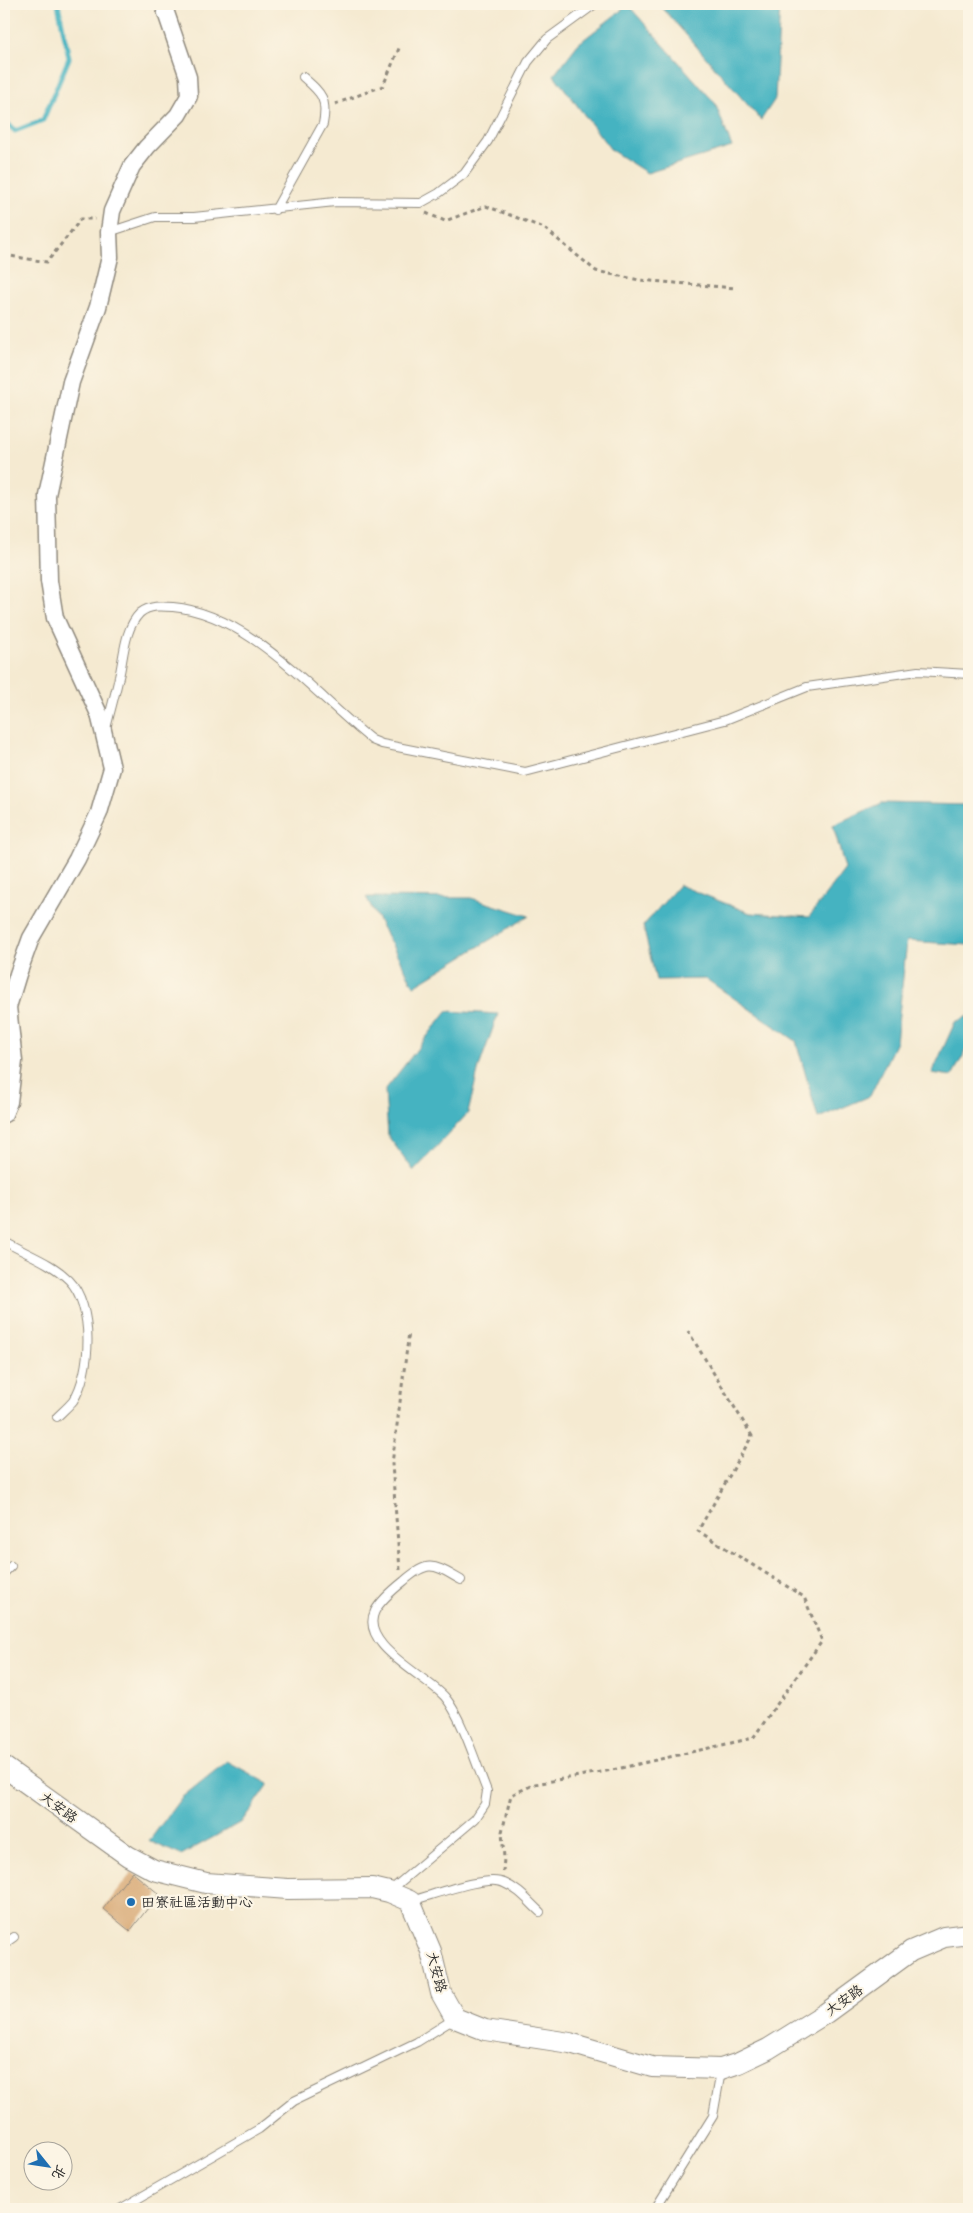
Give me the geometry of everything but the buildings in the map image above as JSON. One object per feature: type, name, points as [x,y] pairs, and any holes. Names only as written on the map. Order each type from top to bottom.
[{"type":"street","points":[[4,1114],[9,1102],[14,1061],[8,1007],[31,938],[77,859],[99,813],[112,768],[99,714],[55,618],[49,581],[47,495],[71,382],[98,307],[110,257],[112,211],[132,166],[147,147],[178,115],[189,96],[188,77],[163,4]]},
{"type":"street","name":"大安路","points":[[4,1767],[128,1856],[154,1870],[206,1883],[288,1889],[372,1888],[389,1892],[410,1901],[431,1951],[441,1993],[455,2018],[485,2030],[570,2043],[652,2067],[721,2069],[739,2063],[768,2049],[826,2013],[911,1951],[944,1937],[969,1934]]},
{"type":"lane","points":[[110,226],[155,218],[194,217],[275,210],[335,202],[421,203],[440,193],[464,174],[488,141],[528,62],[547,39],[595,4]]},
{"type":"lane","points":[[275,210],[323,124],[326,108],[321,93],[303,77]]},
{"type":"lane","points":[[104,738],[129,633],[139,614],[149,607],[190,609],[227,624],[252,640],[304,679],[372,740],[382,744],[525,772],[725,720],[807,687],[918,672],[969,674]]},
{"type":"lane","points":[[4,1241],[44,1261],[70,1281],[84,1307],[88,1326],[85,1369],[73,1400],[57,1417]]},
{"type":"lane","points":[[4,1573],[11,1566]]},
{"type":"lane","points":[[389,1892],[475,1819],[485,1804],[487,1791],[456,1717],[445,1697],[406,1667],[374,1635],[372,1623],[375,1611],[401,1583],[419,1568],[436,1567],[461,1580]]},
{"type":"lane","points":[[410,1901],[486,1880],[502,1882],[516,1890],[540,1912]]},
{"type":"lane","points":[[4,1944],[14,1937]]},
{"type":"lane","points":[[120,2209],[259,2129],[294,2101],[417,2042],[455,2018]]},
{"type":"lane","points":[[655,2209],[713,2116],[721,2069]]},
{"type":"path","points":[[326,108],[383,86],[400,46]]},
{"type":"path","points":[[402,203],[445,221],[486,206],[544,228],[596,272],[639,280],[735,288]]},
{"type":"path","points":[[4,255],[47,262],[81,219],[110,226]]},
{"type":"path","points":[[502,1882],[504,1858],[502,1832],[511,1795],[535,1784],[612,1770],[753,1738],[822,1640],[804,1597],[698,1531],[752,1436],[688,1331]]},
{"type":"path","points":[[401,1583],[392,1464],[409,1332]]},
{"type":"water","points":[[659,4],[780,4],[775,99],[761,120]]},
{"type":"water","points":[[628,5],[715,103],[732,147],[647,173],[611,150],[554,75],[578,44]]},
{"type":"water","points":[[882,803],[969,805],[969,945],[907,941],[896,1042],[870,1096],[818,1118],[796,1041],[706,979],[656,980],[643,926],[679,885],[750,913],[809,917],[845,869],[833,825]]},
{"type":"water","points":[[366,897],[471,898],[529,916],[414,986]]},
{"type":"water","points":[[447,1011],[498,1014],[479,1067],[468,1113],[414,1171],[388,1136],[385,1090]]},
{"type":"water","points":[[969,1016],[969,1045],[952,1076],[932,1073],[955,1022]]},
{"type":"water","points":[[227,1761],[269,1784],[243,1821],[181,1855],[149,1841],[181,1798]]},
{"type":"waterway","points":[[4,120],[15,131],[43,120],[69,58],[58,4]]},
{"type":"place","name":"田寮社區活動中心","points":[[131,1902]]}]
